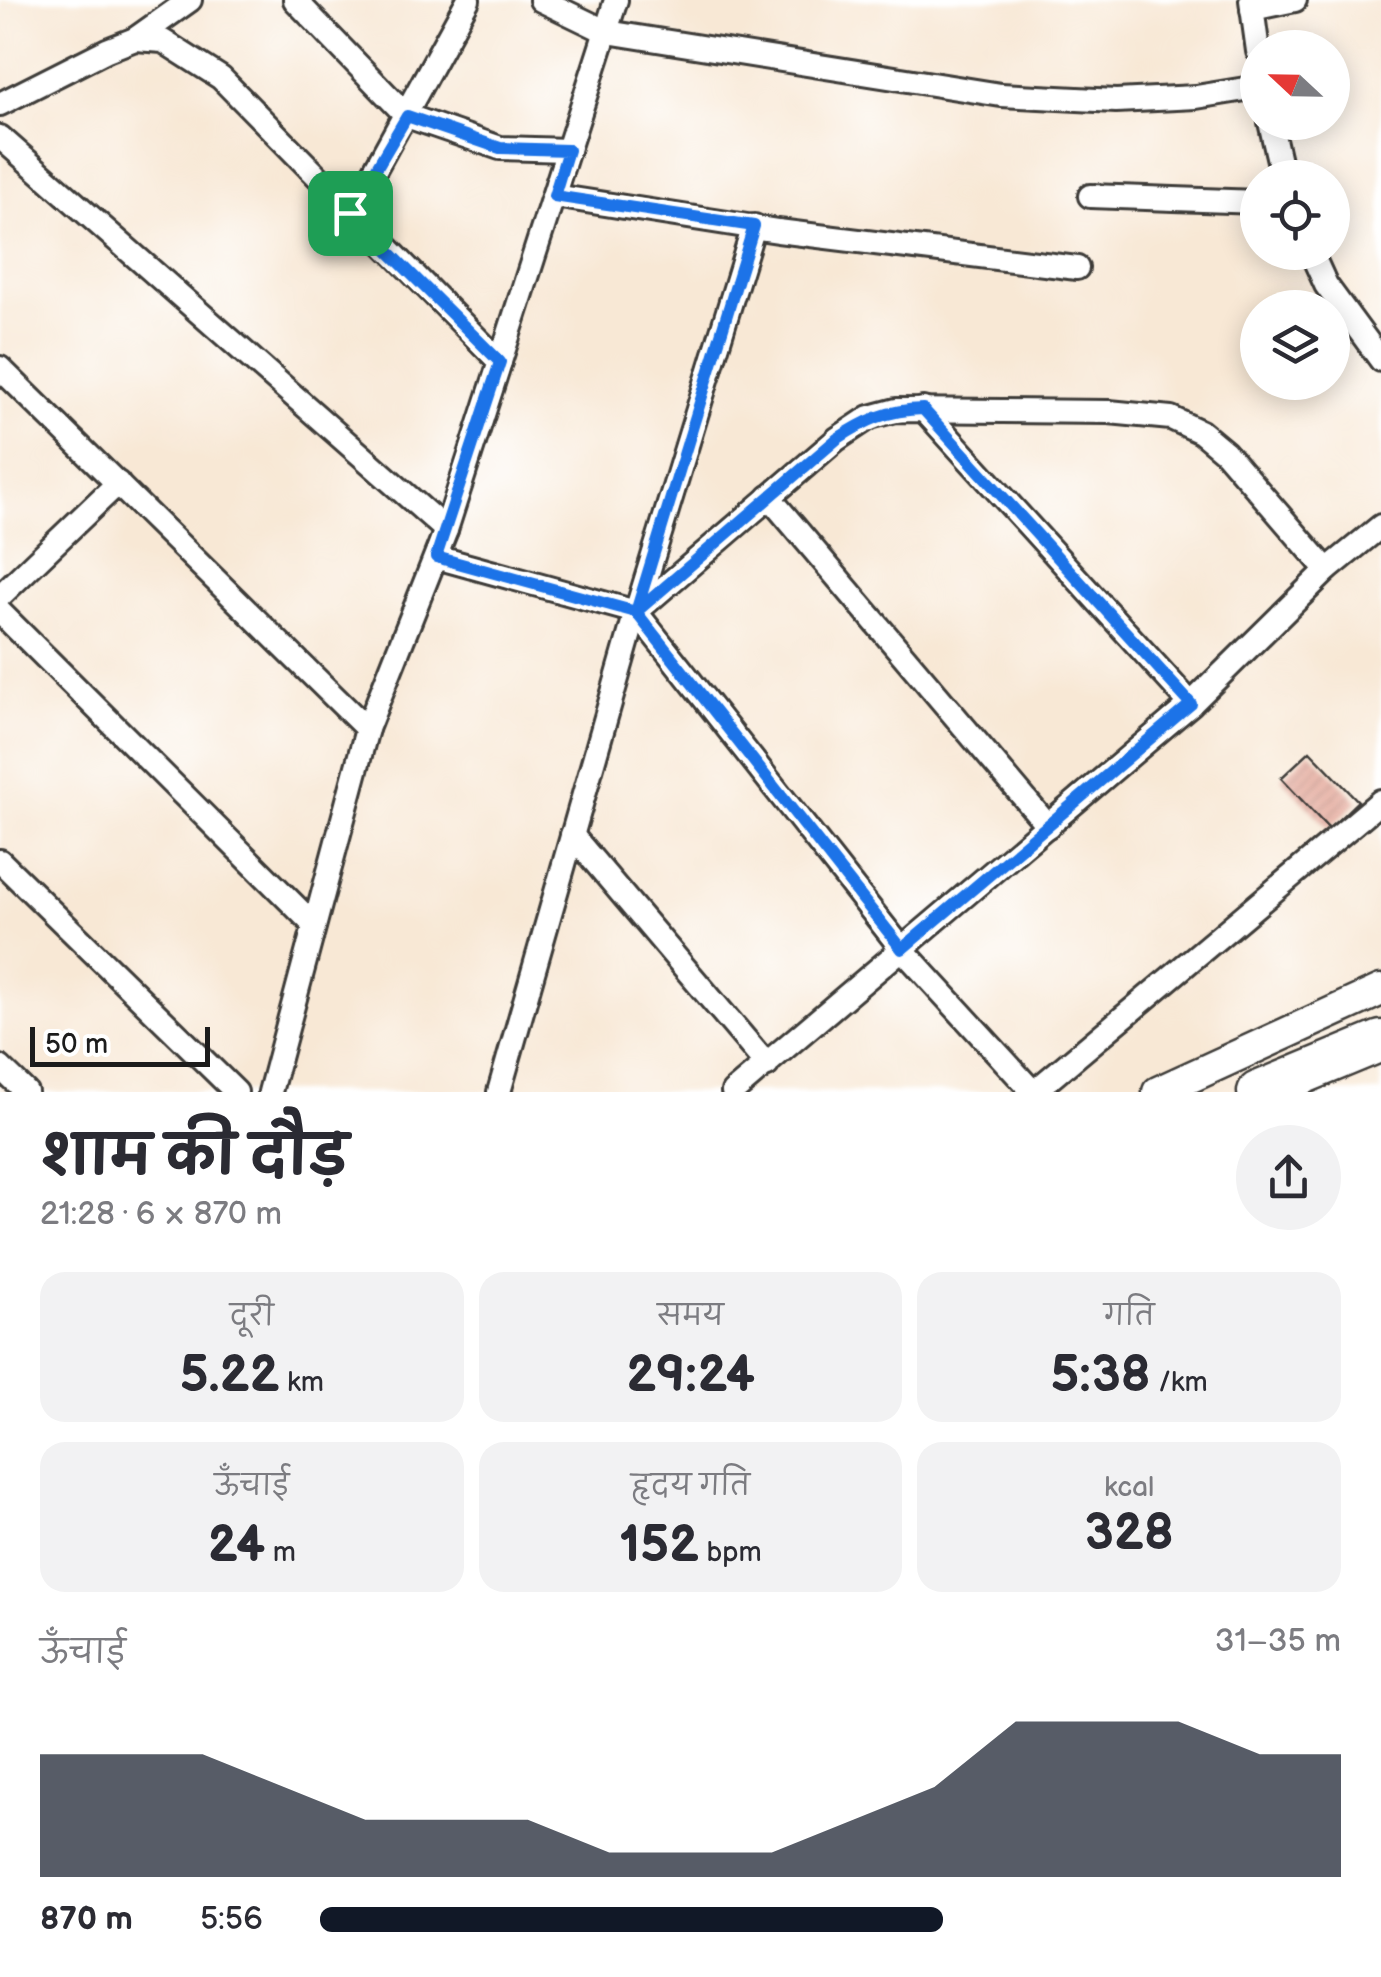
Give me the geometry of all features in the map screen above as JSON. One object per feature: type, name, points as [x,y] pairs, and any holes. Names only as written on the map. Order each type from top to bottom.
[{"type":"highway","points":[[1258,1092],[1381,1041]]},
{"type":"street","points":[[0,104],[135,39],[190,0]]},
{"type":"street","points":[[295,0],[407,116],[500,148],[568,150]]},
{"type":"street","points":[[350,213],[468,0]]},
{"type":"street","points":[[542,0],[607,32],[825,69],[1056,100],[1154,100],[1240,90]]},
{"type":"street","points":[[270,1092],[367,730],[446,530],[616,0]]},
{"type":"street","points":[[1255,30],[1251,4],[1296,0]]},
{"type":"street","points":[[135,39],[163,41],[221,78],[500,362]]},
{"type":"street","points":[[0,137],[446,530]]},
{"type":"street","points":[[554,196],[1077,268]]},
{"type":"street","points":[[1090,196],[1240,201]]},
{"type":"street","points":[[498,1092],[636,612],[754,226]]},
{"type":"street","points":[[1319,270],[1381,360]]},
{"type":"street","points":[[0,368],[367,730]]},
{"type":"street","points":[[923,409],[1191,704]]},
{"type":"street","points":[[636,612],[870,418],[896,410],[1109,412],[1171,418],[1200,432],[1224,452],[1327,570]]},
{"type":"street","points":[[0,596],[118,483]]},
{"type":"street","points":[[769,498],[1048,826]]},
{"type":"street","points":[[734,1092],[1191,704],[1327,570],[1381,526]]},
{"type":"street","points":[[436,557],[636,612],[902,949],[1033,1092],[1381,801]]},
{"type":"street","points":[[0,612],[314,925]]},
{"type":"street","points":[[572,835],[766,1064]]},
{"type":"street","points":[[0,860],[236,1092]]},
{"type":"street","points":[[1158,1092],[1381,990]]},
{"type":"street","points":[[0,1068],[26,1092]]},
{"type":"building","points":[[1310,751],[1358,801],[1329,829],[1281,778]]},
{"type":"route","points":[[350,213],[407,116],[484,145],[518,151],[568,150],[554,196],[754,226],[636,612],[902,949],[1191,704],[923,409],[896,410],[870,418],[837,439],[636,612],[436,557],[500,362],[350,213]]}]
